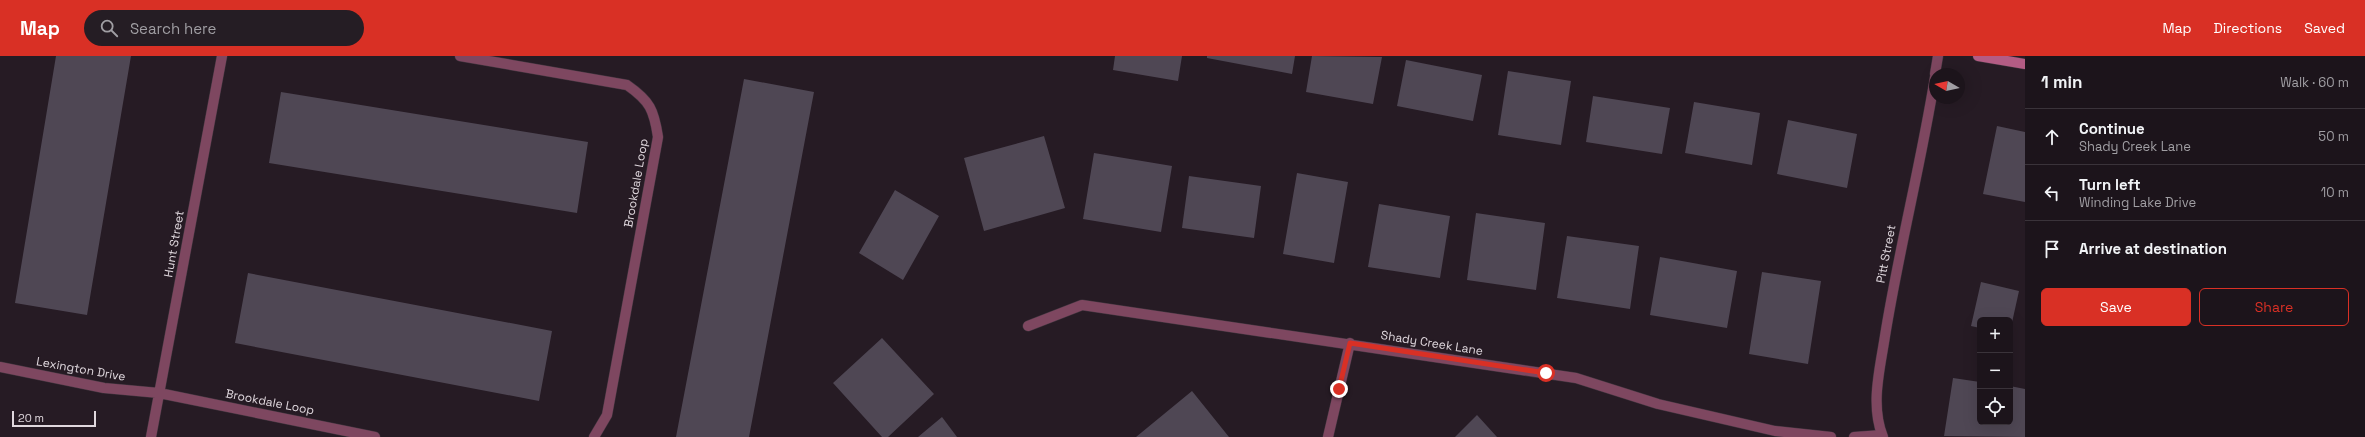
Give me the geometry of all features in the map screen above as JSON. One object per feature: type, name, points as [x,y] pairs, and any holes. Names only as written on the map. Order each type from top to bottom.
[{"type":"street","name":"Hunt Street","points":[[151,437],[222,56]]},
{"type":"street","name":"Brookdale Loop","points":[[460,56],[627,85],[644,96],[654,114],[658,137],[607,415],[594,437]]},
{"type":"street","name":"Pitt Street","points":[[1936,68],[1938,56]]},
{"type":"street","points":[[1978,56],[2025,64]]},
{"type":"street","name":"Pitt Street","points":[[1882,436],[1878,426],[1876,395],[1894,281],[1929,104]]},
{"type":"street","name":"Shady Creek Lane","points":[[1028,326],[1082,304],[1576,378],[1658,404],[1774,431],[1831,437]]},
{"type":"street","points":[[1328,437],[1350,343]]},
{"type":"street","name":"Lexington Drive","points":[[0,367],[104,388],[159,393]]},
{"type":"street","name":"Brookdale Loop","points":[[159,393],[375,437]]},
{"type":"street","points":[[1854,437],[1882,436]]},
{"type":"building","points":[[56,56],[131,56],[87,315],[15,303]]},
{"type":"building","points":[[1115,56],[1182,56],[1178,81],[1113,70]]},
{"type":"building","points":[[1207,56],[1295,56],[1292,74],[1207,58]]},
{"type":"building","points":[[1312,56],[1382,57],[1373,104],[1306,92]]},
{"type":"building","points":[[1406,60],[1482,75],[1473,121],[1397,106]]},
{"type":"building","points":[[1508,71],[1571,81],[1561,145],[1498,135]]},
{"type":"building","points":[[744,79],[814,92],[749,437],[676,437]]},
{"type":"building","points":[[281,92],[588,142],[577,213],[269,163]]},
{"type":"building","points":[[1593,96],[1670,108],[1662,154],[1586,142]]},
{"type":"building","points":[[1694,102],[1760,113],[1752,165],[1685,153]]},
{"type":"building","points":[[1788,120],[1857,134],[1847,188],[1777,174]]},
{"type":"building","points":[[1997,126],[2025,132],[2025,202],[1983,194]]},
{"type":"building","points":[[1044,136],[1065,208],[984,231],[964,158]]},
{"type":"building","points":[[1094,153],[1172,166],[1161,232],[1083,219]]},
{"type":"building","points":[[1297,173],[1348,182],[1334,263],[1283,254]]},
{"type":"building","points":[[1189,176],[1261,186],[1254,238],[1182,228]]},
{"type":"building","points":[[895,190],[939,216],[903,280],[859,253]]},
{"type":"building","points":[[1379,204],[1450,216],[1440,278],[1368,267]]},
{"type":"building","points":[[1476,213],[1545,223],[1536,290],[1467,280]]},
{"type":"building","points":[[1567,236],[1639,246],[1630,309],[1557,298]]},
{"type":"building","points":[[1660,257],[1737,271],[1727,328],[1650,315]]},
{"type":"building","points":[[1762,272],[1821,281],[1808,364],[1749,354]]},
{"type":"building","points":[[248,273],[552,331],[539,401],[235,343]]},
{"type":"building","points":[[1981,282],[2019,291],[2013,318],[1977,317],[1977,327],[1971,326]]},
{"type":"building","points":[[882,338],[934,394],[888,437],[882,437],[833,383]]},
{"type":"building","points":[[1953,378],[1977,382],[1977,425],[2013,425],[2013,387],[2025,389],[2025,437],[1944,436]]},
{"type":"building","points":[[1192,391],[1229,437],[1136,437]]},
{"type":"building","points":[[1477,415],[1497,437],[1455,437]]},
{"type":"building","points":[[942,417],[957,437],[918,437]]},
{"type":"route","points":[[1339,389],[1350,343],[1546,373]]}]
